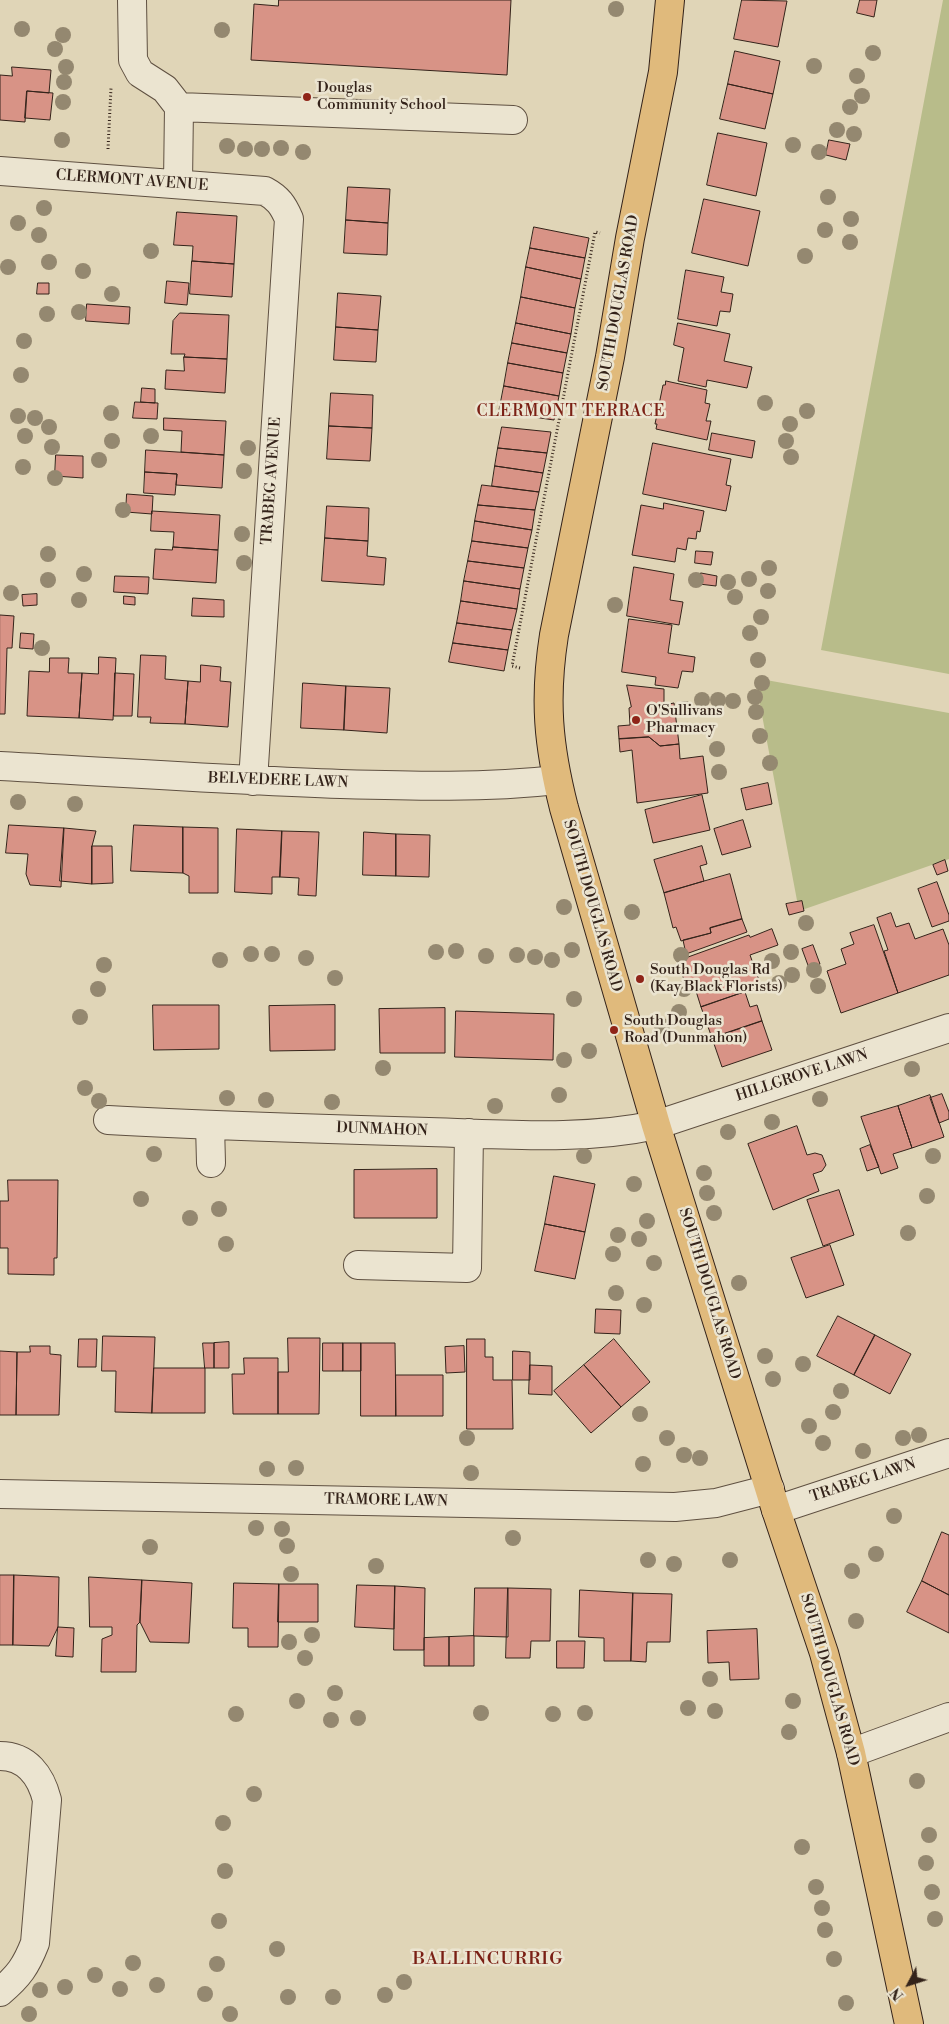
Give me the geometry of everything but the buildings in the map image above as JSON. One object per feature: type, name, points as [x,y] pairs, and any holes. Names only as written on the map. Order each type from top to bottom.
[{"type":"main road","name":"SOUTH DOUGLAS ROAD","points":[[670,0],[663,72],[630,238],[610,356],[551,654],[548,679],[548,719],[557,780],[656,1125],[773,1500],[824,1653],[851,1753],[909,2024]]},
{"type":"street","points":[[132,0],[133,60],[140,72],[165,89],[179,107],[178,183]]},
{"type":"street","points":[[179,107],[513,120]]},
{"type":"street","name":"CLERMONT AVENUE","points":[[0,171],[265,191]]},
{"type":"street","name":"TRABEG AVENUE","points":[[253,781],[289,219],[284,207],[276,197],[265,191]]},
{"type":"street","name":"BELVEDERE LAWN","points":[[0,766],[253,781],[418,786],[534,783],[557,780]]},
{"type":"street","name":"HILLGROVE LAWN","points":[[656,1125],[949,1028]]},
{"type":"street","name":"DUNMAHON","points":[[108,1120],[571,1136],[632,1130],[656,1125]]},
{"type":"street","points":[[210,1125],[211,1163]]},
{"type":"street","points":[[358,1265],[467,1268],[469,1133]]},
{"type":"street","name":"TRABEG LAWN","points":[[773,1500],[949,1452]]},
{"type":"street","name":"TRAMORE LAWN","points":[[0,1494],[675,1507],[773,1500]]},
{"type":"street","points":[[851,1753],[949,1718]]},
{"type":"street","points":[[0,1756],[25,1762],[43,1785],[47,1800],[35,1943],[26,1965],[11,1983],[0,1992]]},
{"type":"path","points":[[107,180],[112,80]]},
{"type":"path","points":[[512,666],[595,232]]},
{"type":"green space","points":[[943,0],[949,0],[949,674],[821,650]]},
{"type":"green space","points":[[755,678],[949,713],[949,859],[799,911]]},
{"type":"place","name":"Douglas Community School","points":[[307,97]]},
{"type":"place","name":"O'Sullivans Pharmacy","points":[[636,720]]},
{"type":"place","name":"South Douglas Rd (Kay Black Florists)","points":[[640,979]]},
{"type":"place","name":"South Douglas Road (Dunmahon)","points":[[614,1030]]},
{"type":"district","name":"CLERMONT TERRACE","points":[[571,412]]},
{"type":"district","name":"BALLINCURRIG","points":[[488,1960]]}]
